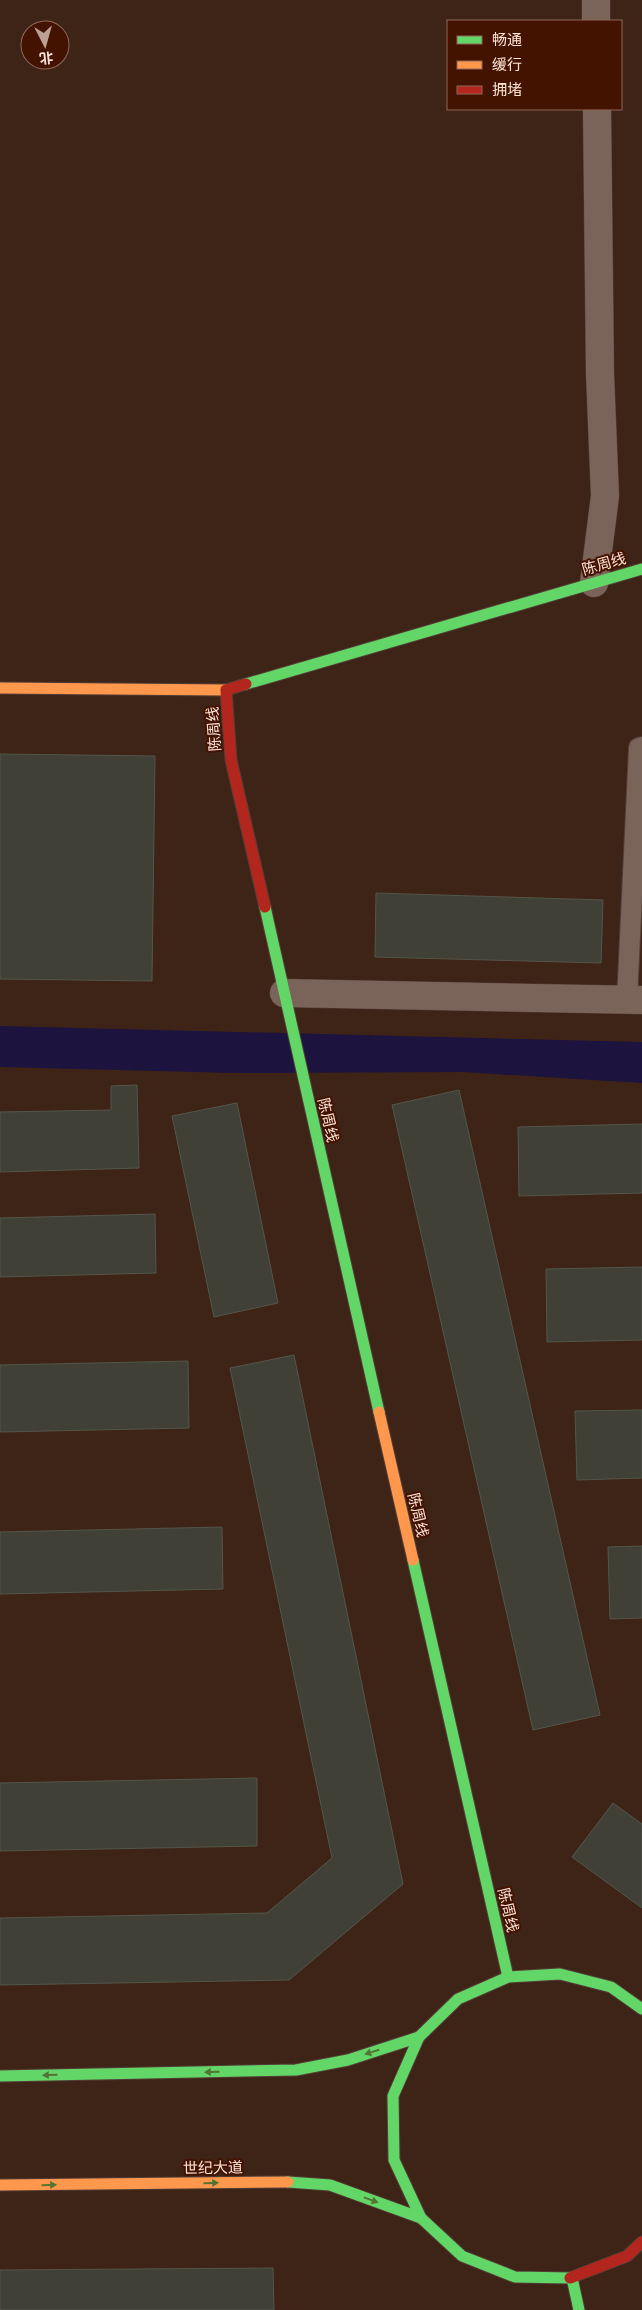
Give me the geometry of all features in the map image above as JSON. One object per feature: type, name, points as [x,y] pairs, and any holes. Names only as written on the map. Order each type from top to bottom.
[{"type":"main road","name":"陈周线","points":[[508,1977],[231,760],[226,690],[642,569]]},
{"type":"main road","points":[[0,688],[226,690]]},
{"type":"main road","points":[[642,2009],[611,1987],[560,1974],[508,1977],[458,1999],[419,2037],[393,2096],[394,2160],[421,2218],[462,2256],[515,2277],[572,2278],[627,2256],[642,2242]]},
{"type":"main road","points":[[0,2076],[296,2070],[348,2060],[419,2037]]},
{"type":"main road","name":"世纪大道","points":[[0,2185],[291,2182],[330,2185],[421,2218]]},
{"type":"main road","points":[[572,2278],[579,2310]]},
{"type":"street","points":[[596,0],[596,20]]},
{"type":"street","points":[[594,583],[605,496],[600,374],[597,110]]},
{"type":"street","points":[[284,993],[634,1000]]},
{"type":"lane","points":[[634,1000],[639,748],[642,747]]},
{"type":"shaded area","points":[[0,1026],[642,1042],[642,1083],[463,1072],[234,1073],[0,1067]]},
{"type":"building","points":[[0,754],[155,756],[152,981],[0,979]]},
{"type":"building","points":[[376,893],[603,900],[601,963],[375,957]]},
{"type":"building","points":[[137,1085],[139,1168],[0,1172],[0,1112],[111,1110],[111,1086]]},
{"type":"building","points":[[459,1090],[600,1715],[533,1730],[392,1105]]},
{"type":"building","points":[[237,1103],[278,1303],[214,1317],[172,1116]]},
{"type":"building","points":[[642,1124],[642,1193],[519,1196],[518,1127]]},
{"type":"building","points":[[155,1214],[156,1273],[0,1277],[0,1218]]},
{"type":"building","points":[[642,1267],[642,1340],[547,1342],[546,1269]]},
{"type":"building","points":[[294,1355],[403,1884],[289,1980],[0,1985],[0,1918],[267,1913],[332,1858],[230,1368]]},
{"type":"building","points":[[188,1361],[189,1428],[0,1432],[0,1365]]},
{"type":"building","points":[[642,1410],[642,1478],[577,1480],[575,1411]]},
{"type":"building","points":[[222,1527],[223,1589],[0,1594],[0,1532]]},
{"type":"building","points":[[642,1546],[642,1618],[610,1619],[608,1547]]},
{"type":"building","points":[[257,1778],[257,1846],[0,1851],[0,1783]]},
{"type":"building","points":[[613,1803],[642,1824],[642,1908],[572,1857]]},
{"type":"building","points":[[273,2268],[274,2310],[0,2310],[0,2270]]},
{"type":"traffic: fast","points":[[246,684],[642,569]]},
{"type":"traffic: fast","points":[[265,907],[379,1412]]},
{"type":"traffic: fast","points":[[413,1560],[508,1977]]},
{"type":"traffic: fast","points":[[570,2278],[515,2277],[462,2256],[421,2218],[394,2160],[393,2096],[419,2037],[458,1999],[508,1977],[560,1974],[611,1987],[642,2009]]},
{"type":"traffic: fast","points":[[0,2076],[296,2070],[348,2060],[419,2037]]},
{"type":"traffic: fast","points":[[288,2182],[330,2185],[421,2218]]},
{"type":"traffic: fast","points":[[572,2278],[579,2310]]},
{"type":"traffic: slow","points":[[0,688],[226,690]]},
{"type":"traffic: slow","points":[[379,1412],[413,1560]]},
{"type":"traffic: slow","points":[[0,2185],[288,2182]]},
{"type":"traffic: jam","points":[[246,684],[226,690],[231,760],[265,907]]},
{"type":"traffic: jam","points":[[570,2278],[627,2256],[642,2242]]}]
